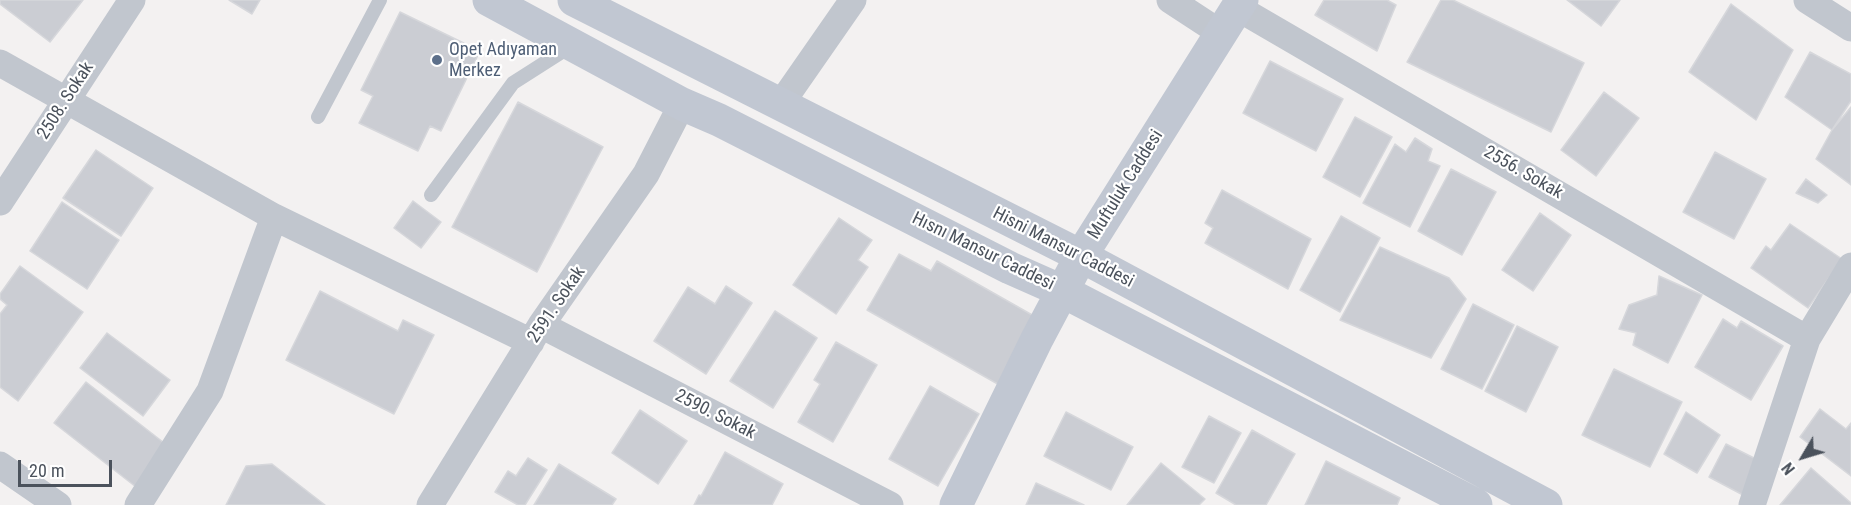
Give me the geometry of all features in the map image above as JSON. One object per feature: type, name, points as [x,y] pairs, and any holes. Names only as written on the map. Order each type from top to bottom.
[{"type":"main road","name":"Hısnı Mansur Caddesi","points":[[489,0],[682,104],[730,125],[1010,268],[1062,291],[1476,505]]},
{"type":"main road","name":"Hisni Mansur Caddesi","points":[[574,0],[1081,256],[1546,505]]},
{"type":"main road","name":"Muftuluk Caddesi","points":[[956,505],[1081,256],[1234,14]]},
{"type":"street","name":"2508. Sokak","points":[[0,202],[132,0]]},
{"type":"street","points":[[780,105],[853,0]]},
{"type":"street","name":"2556. Sokak","points":[[1170,0],[1234,14],[1807,339]]},
{"type":"street","points":[[1807,0],[1851,28]]},
{"type":"street","name":"2590. Sokak","points":[[0,63],[274,217],[536,334],[890,505]]},
{"type":"street","name":"2591. Sokak","points":[[436,503],[536,334],[646,174],[682,104]]},
{"type":"street","points":[[138,505],[210,391],[274,217]]},
{"type":"street","points":[[1752,505],[1807,339],[1851,266]]},
{"type":"street","points":[[0,465],[58,505]]},
{"type":"lane","points":[[318,117],[380,0]]},
{"type":"lane","points":[[431,195],[513,83],[572,45]]},
{"type":"building","points":[[0,0],[83,0],[50,42],[0,4]]},
{"type":"building","points":[[229,0],[260,0],[252,14]]},
{"type":"building","points":[[1324,0],[1387,0],[1396,5],[1377,51],[1315,15]]},
{"type":"building","points":[[1441,0],[1453,0],[1584,63],[1551,132],[1407,62]]},
{"type":"building","points":[[1567,0],[1620,0],[1601,26]]},
{"type":"building","points":[[1731,4],[1793,50],[1756,120],[1689,72]]},
{"type":"building","points":[[400,12],[480,51],[441,131],[430,126],[418,151],[359,123],[373,96],[361,90]]},
{"type":"building","points":[[1810,52],[1851,74],[1851,101],[1832,130],[1785,97]]},
{"type":"building","points":[[1270,61],[1343,99],[1316,151],[1243,113]]},
{"type":"building","points":[[1604,92],[1639,118],[1596,176],[1561,150]]},
{"type":"building","points":[[518,102],[603,147],[537,272],[452,227]]},
{"type":"building","points":[[1851,107],[1851,185],[1816,159],[1832,130]]},
{"type":"building","points":[[1355,117],[1392,137],[1360,197],[1323,177]]},
{"type":"building","points":[[1415,138],[1432,149],[1428,161],[1440,166],[1410,227],[1363,203],[1395,144],[1406,152]]},
{"type":"building","points":[[96,150],[153,188],[121,236],[63,198]]},
{"type":"building","points":[[1715,152],[1766,179],[1734,239],[1683,212]]},
{"type":"building","points":[[1451,169],[1496,192],[1462,255],[1418,231]]},
{"type":"building","points":[[1806,179],[1827,195],[1818,203],[1796,193]]},
{"type":"building","points":[[1222,190],[1311,239],[1288,289],[1205,243],[1213,228],[1205,223]]},
{"type":"building","points":[[413,201],[441,222],[421,248],[394,228]]},
{"type":"building","points":[[62,202],[119,240],[87,289],[30,251]]},
{"type":"building","points":[[1540,213],[1571,235],[1533,291],[1502,270]]},
{"type":"building","points":[[1341,216],[1380,238],[1340,312],[1300,290]]},
{"type":"building","points":[[839,218],[872,240],[858,260],[868,267],[836,314],[793,285]]},
{"type":"building","points":[[1790,224],[1842,259],[1808,308],[1751,268],[1766,246],[1771,250]]},
{"type":"building","points":[[1380,247],[1449,278],[1466,299],[1431,358],[1340,320]]},
{"type":"building","points":[[899,254],[931,271],[937,261],[1041,320],[1003,387],[867,310]]},
{"type":"building","points":[[20,266],[83,312],[18,401],[0,387],[0,314],[7,305],[0,299],[0,294]]},
{"type":"building","points":[[1659,276],[1702,295],[1668,363],[1633,345],[1636,333],[1619,329],[1629,305],[1657,295]]},
{"type":"building","points":[[726,286],[752,303],[706,374],[654,341],[688,287],[715,304]]},
{"type":"building","points":[[320,291],[398,331],[403,320],[434,335],[394,414],[286,360]]},
{"type":"building","points":[[1473,304],[1514,325],[1482,389],[1441,369]]},
{"type":"building","points":[[775,311],[817,338],[773,408],[730,381]]},
{"type":"building","points":[[1723,319],[1737,328],[1741,321],[1783,346],[1751,400],[1695,367]]},
{"type":"building","points":[[1517,326],[1558,347],[1526,412],[1485,391]]},
{"type":"building","points":[[107,333],[170,380],[143,416],[80,368]]},
{"type":"building","points":[[836,342],[877,365],[833,442],[798,422],[820,384],[814,380]]},
{"type":"building","points":[[1614,369],[1682,402],[1650,467],[1582,435]]},
{"type":"building","points":[[86,382],[168,446],[136,487],[54,423]]},
{"type":"building","points":[[930,386],[979,414],[938,486],[889,459]]},
{"type":"building","points":[[1820,409],[1846,429],[1851,423],[1851,476],[1800,437]]},
{"type":"building","points":[[640,410],[687,441],[658,484],[612,453]]},
{"type":"building","points":[[1066,412],[1133,447],[1111,490],[1044,456]]},
{"type":"building","points":[[1686,412],[1720,435],[1697,473],[1664,454]]},
{"type":"building","points":[[1209,416],[1241,433],[1214,483],[1182,467]]},
{"type":"building","points":[[1252,430],[1295,454],[1266,505],[1236,505],[1216,493]]},
{"type":"building","points":[[1726,444],[1760,461],[1743,495],[1709,477]]},
{"type":"building","points":[[725,452],[783,484],[772,505],[694,505]]},
{"type":"building","points":[[528,458],[547,470],[525,505],[518,505],[495,492],[508,471],[516,476]]},
{"type":"building","points":[[1326,461],[1400,498],[1397,505],[1305,505]]},
{"type":"building","points":[[1161,463],[1205,499],[1199,505],[1127,505]]},
{"type":"building","points":[[272,464],[325,505],[226,505],[246,466]]},
{"type":"building","points":[[559,464],[616,499],[612,505],[534,505]]},
{"type":"building","points":[[1811,468],[1851,503],[1851,505],[1780,505]]},
{"type":"building","points":[[1036,483],[1084,505],[1026,505]]},
{"type":"place","name":"Opet Adıyaman Merkez","points":[[437,60]]}]
